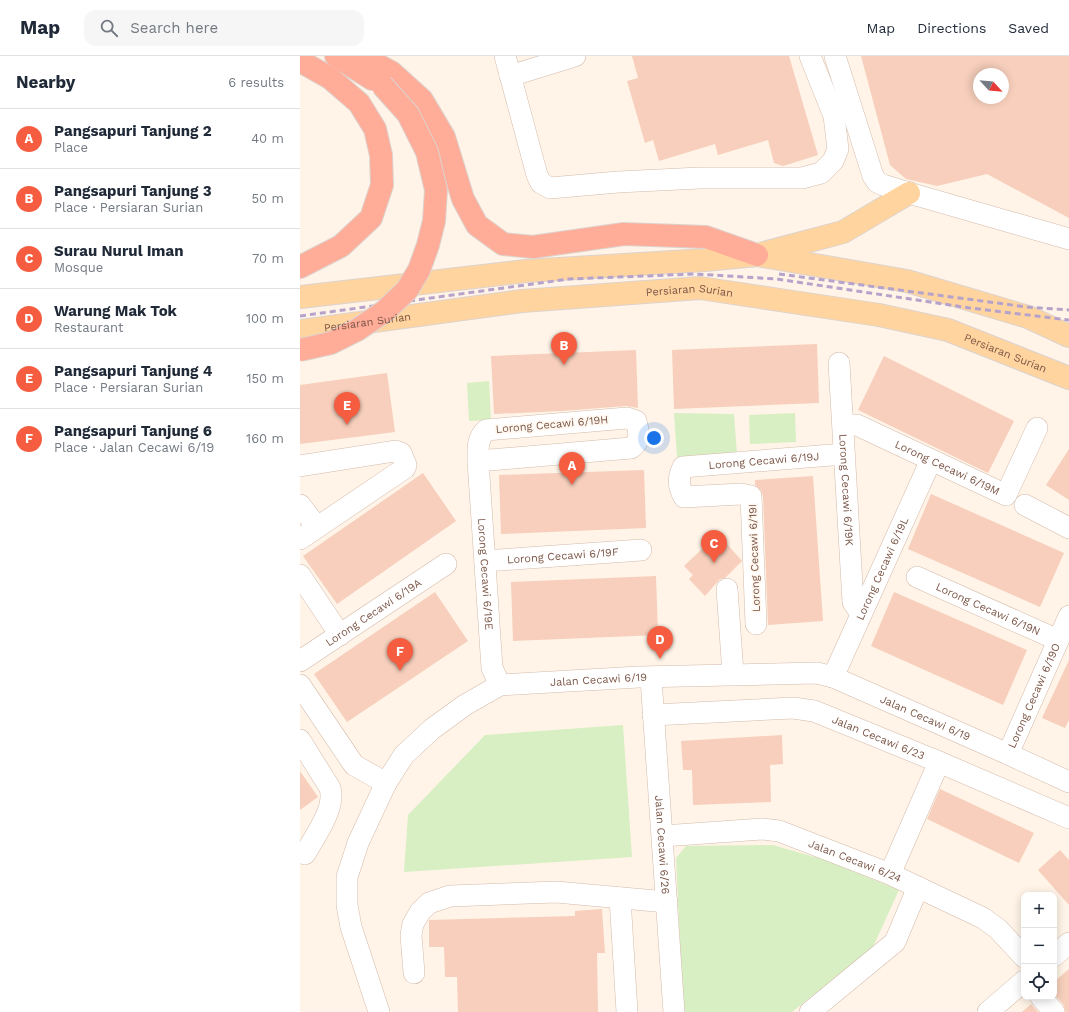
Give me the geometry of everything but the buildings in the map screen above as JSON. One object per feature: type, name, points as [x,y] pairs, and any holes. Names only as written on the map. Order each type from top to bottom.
[{"type":"highway","points":[[300,350],[331,343],[357,330],[385,311],[406,290],[419,270],[428,245],[434,221],[436,190],[427,152],[408,114],[382,85],[336,56]]},
{"type":"highway","points":[[361,56],[391,72],[422,100],[444,137],[463,199],[477,225],[503,244],[532,247],[624,234],[706,237],[757,255]]},
{"type":"highway","points":[[300,61],[330,78],[359,103],[375,130],[381,155],[382,185],[371,218],[341,246],[300,267]]},
{"type":"main road","points":[[300,297],[526,271],[705,260],[757,255],[843,232],[909,193]]},
{"type":"main road","points":[[757,255],[907,281],[1028,317],[1069,336]]},
{"type":"main road","name":"Persiaran Surian","points":[[300,331],[522,301],[700,288],[879,315],[948,330],[1069,378]]},
{"type":"street","points":[[575,56],[508,66],[537,176],[541,183],[550,188],[618,182],[700,178],[802,178],[821,172],[833,161],[838,149],[834,116],[810,56]]},
{"type":"street","points":[[835,56],[873,176],[877,182],[909,193],[1069,238]]},
{"type":"street","name":"Lorong Cecawi 6/19K","points":[[839,363],[852,602],[861,614]]},
{"type":"street","name":"Lorong Cecawi 6/19H","points":[[628,418],[636,421],[640,436],[638,443],[630,448],[478,461],[478,444],[480,436],[486,430],[628,418]]},
{"type":"street","name":"Lorong Cecawi 6/19M","points":[[843,425],[857,426],[1006,495],[1037,428]]},
{"type":"street","points":[[300,466],[395,451],[401,453],[406,465],[405,468],[300,540]]},
{"type":"street","name":"Lorong Cecawi 6/19J","points":[[683,467],[844,454]]},
{"type":"street","name":"Lorong Cecawi 6/19L","points":[[833,677],[931,460]]},
{"type":"street","name":"Lorong Cecawi 6/19E","points":[[478,461],[492,668],[500,685]]},
{"type":"street","name":"Lorong Cecawi 6/19I","points":[[683,467],[680,474],[680,490],[684,497],[747,494],[751,496],[756,624]]},
{"type":"street","points":[[300,505],[317,527]]},
{"type":"street","points":[[1025,505],[1069,528]]},
{"type":"street","name":"Lorong Cecawi 6/19F","points":[[485,561],[641,550]]},
{"type":"street","name":"Lorong Cecawi 6/19A","points":[[300,661],[446,564]]},
{"type":"street","points":[[300,575],[340,635]]},
{"type":"street","name":"Lorong Cecawi 6/19N","points":[[917,577],[1058,640]]},
{"type":"street","points":[[727,589],[733,674]]},
{"type":"street","name":"Lorong Cecawi 6/19O","points":[[1008,754],[1069,616]]},
{"type":"street","name":"Jalan Cecawi 6/19","points":[[379,1012],[351,927],[347,905],[348,877],[358,843],[386,783],[404,755],[432,729],[466,705],[500,685],[639,677],[651,678],[733,674],[817,673],[833,677],[1069,782]]},
{"type":"street","name":"Jalan Cecawi 6/26","points":[[651,678],[674,1012]]},
{"type":"street","points":[[300,685],[354,765],[386,783]]},
{"type":"street","name":"Jalan Cecawi 6/23","points":[[653,715],[793,708],[814,711],[939,762],[1069,818]]},
{"type":"street","points":[[300,740],[330,788],[332,795],[331,806],[306,854]]},
{"type":"street","points":[[890,874],[939,762]]},
{"type":"street","name":"Jalan Cecawi 6/24","points":[[663,836],[762,829],[779,831],[890,874],[983,918],[998,929],[1021,955]]},
{"type":"street","points":[[810,1012],[895,942],[918,887]]},
{"type":"street","points":[[414,973],[411,935],[413,924],[420,912],[429,903],[450,896],[556,892],[667,902]]},
{"type":"street","points":[[620,898],[628,1012]]},
{"type":"street","points":[[1057,953],[1069,943]]},
{"type":"street","points":[[988,1012],[1021,984]]},
{"type":"street","points":[[1044,1000],[1054,1012]]},
{"type":"green space","points":[[489,381],[491,420],[469,421],[467,383]]},
{"type":"green space","points":[[674,413],[734,414],[737,454],[677,457]]},
{"type":"green space","points":[[795,413],[796,442],[750,444],[749,415]]},
{"type":"green space","points":[[623,725],[632,857],[404,872],[408,815],[485,735]]},
{"type":"green space","points":[[773,845],[825,860],[899,890],[873,947],[792,1012],[683,1012],[676,858],[686,846]]},
{"type":"railway","points":[[300,316],[569,279],[695,274],[777,279],[970,308],[1069,320]]},
{"type":"railway","points":[[779,274],[1027,307],[1069,310]]},
{"type":"place","name":"Pangsapuri Tanjung 3","points":[[564,365]]},
{"type":"place","name":"Pangsapuri Tanjung 4","points":[[347,425]]},
{"type":"place","name":"Pangsapuri Tanjung 2","points":[[572,485]]},
{"type":"place","name":"Surau Nurul Iman","points":[[714,563]]},
{"type":"place","name":"Warung Mak Tok","points":[[660,659]]},
{"type":"place","name":"Pangsapuri Tanjung 6","points":[[400,671]]}]
